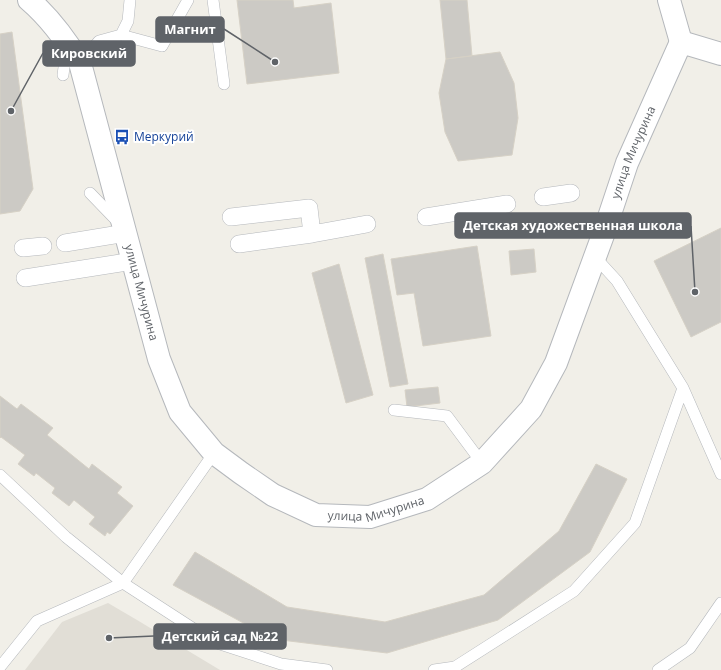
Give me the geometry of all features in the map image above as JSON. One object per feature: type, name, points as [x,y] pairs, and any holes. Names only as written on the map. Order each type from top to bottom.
[{"type":"street","name":"улица Мичурина","points":[[29,0],[41,10],[67,43],[71,69],[125,231],[159,359],[180,412],[214,453],[241,474],[272,495],[316,515],[370,517],[427,499],[482,463],[531,409],[556,363],[595,257],[627,163],[681,42]]},
{"type":"street","points":[[669,0],[681,42],[721,54]]},
{"type":"street","points":[[544,197],[571,193]]},
{"type":"street","points":[[426,217],[507,204]]},
{"type":"street","points":[[231,217],[309,208],[312,234]]},
{"type":"street","points":[[239,244],[312,234],[367,224]]},
{"type":"street","points":[[65,243],[125,231]]},
{"type":"street","points":[[23,248],[43,246]]},
{"type":"street","points":[[24,278],[133,261]]},
{"type":"lane","points":[[121,35],[128,21],[130,0]]},
{"type":"lane","points":[[71,69],[99,41],[121,35],[163,48],[188,0]]},
{"type":"lane","points":[[213,0],[224,84]]},
{"type":"lane","points":[[90,193],[125,231]]},
{"type":"lane","points":[[595,257],[618,281],[683,388],[721,474]]},
{"type":"lane","points":[[434,670],[455,667],[574,591],[610,552],[634,523],[683,388]]},
{"type":"lane","points":[[394,410],[447,416],[482,463]]},
{"type":"lane","points":[[0,667],[37,621],[123,583],[214,453]]},
{"type":"lane","points":[[0,475],[66,537],[123,583],[214,642],[280,664],[326,670]]},
{"type":"lane","points":[[658,670],[690,648],[721,603]]},
{"type":"shaded area","points":[[108,603],[220,670],[25,670],[62,622]]},
{"type":"building","points":[[237,0],[293,0],[294,8],[331,3],[339,73],[247,84]]},
{"type":"building","points":[[440,0],[467,0],[472,56],[446,59]]},
{"type":"building","points":[[12,32],[33,189],[20,211],[0,214],[0,34]]},
{"type":"building","points":[[500,52],[514,83],[518,118],[512,155],[458,161],[445,132],[439,93],[446,59]]},
{"type":"building","points":[[721,228],[721,322],[691,337],[654,261]]},
{"type":"building","points":[[477,246],[491,336],[423,346],[414,293],[397,295],[391,259]]},
{"type":"building","points":[[534,249],[536,272],[511,275],[509,251]]},
{"type":"building","points":[[383,254],[408,384],[390,387],[365,258]]},
{"type":"building","points":[[339,264],[373,395],[346,403],[312,273]]},
{"type":"building","points":[[438,387],[440,403],[407,407],[405,390]]},
{"type":"building","points":[[0,396],[17,409],[21,404],[53,428],[47,435],[89,469],[92,464],[122,487],[117,493],[133,506],[110,534],[107,532],[105,536],[89,524],[95,517],[74,500],[69,506],[52,493],[55,488],[36,473],[34,476],[18,464],[25,455],[1,437],[0,438]]},
{"type":"building","points":[[596,464],[627,479],[590,552],[498,620],[387,653],[273,639],[173,585],[195,552],[287,607],[385,622],[484,595],[559,531]]},
{"type":"place","name":"Магнит","points":[[275,62]]},
{"type":"place","name":"Кировский","points":[[11,111]]},
{"type":"place","name":"Меркурий","points":[[122,137]]},
{"type":"place","name":"Детская художественная школа","points":[[695,292]]},
{"type":"place","name":"Детский сад №22","points":[[109,638]]}]
